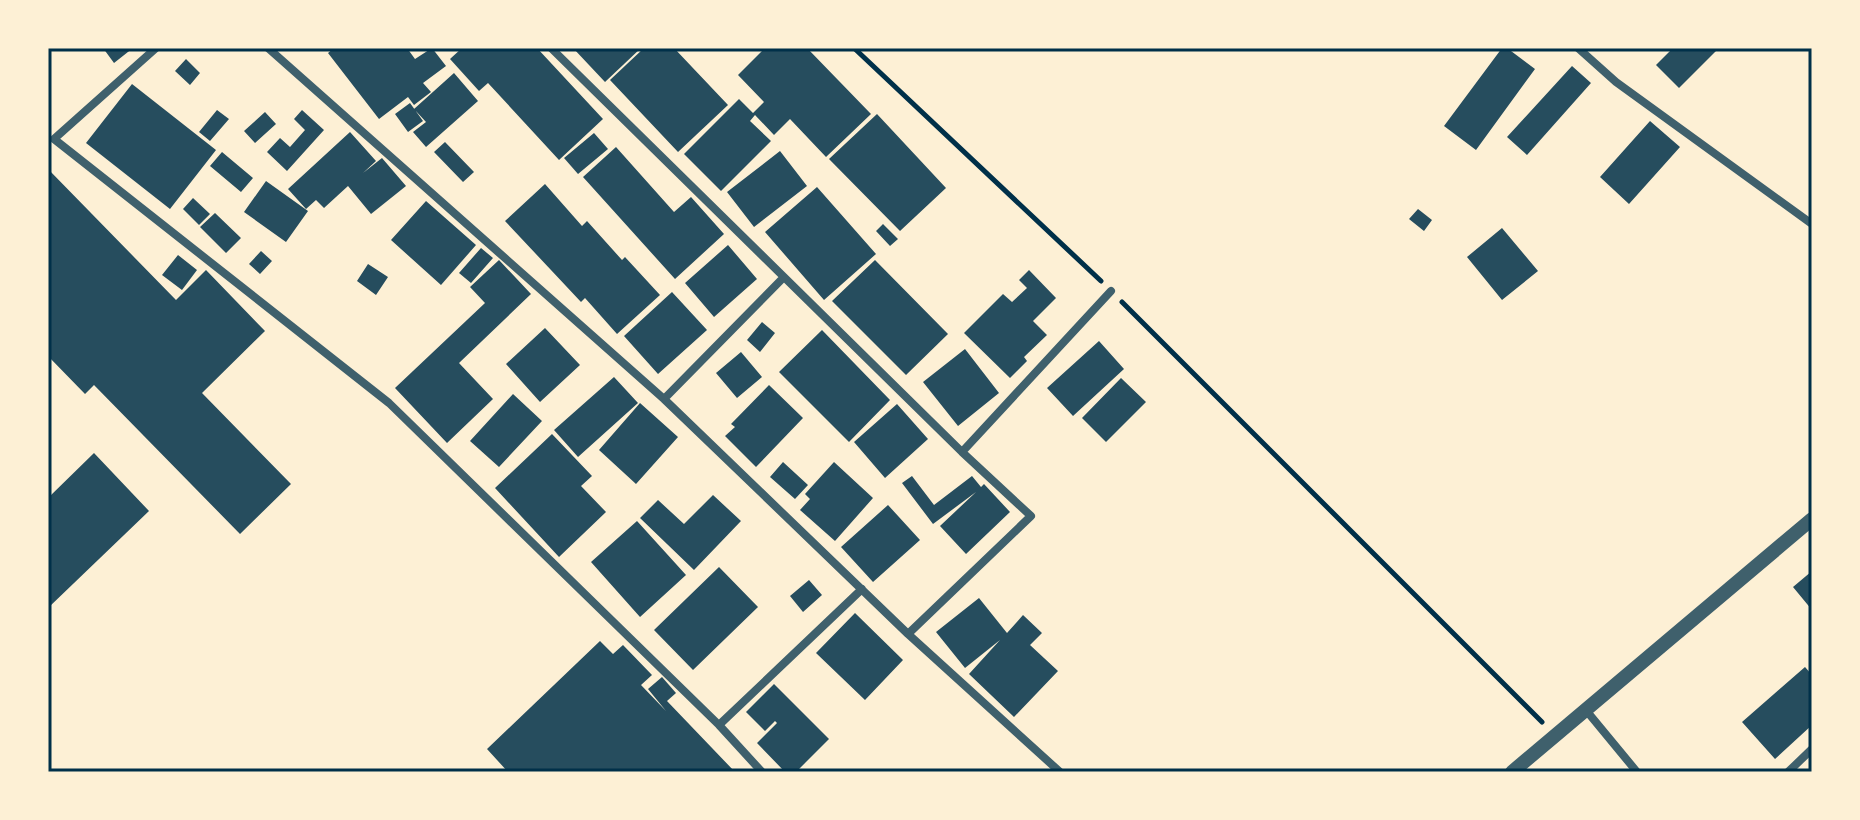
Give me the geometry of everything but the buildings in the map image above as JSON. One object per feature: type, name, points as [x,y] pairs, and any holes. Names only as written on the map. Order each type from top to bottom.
[{"type":"street","points":[[156,48],[54,139],[389,403],[719,725],[762,772]]},
{"type":"street","points":[[268,48],[664,399],[908,634],[1060,772]]},
{"type":"street","points":[[551,48],[1031,516],[908,634]]},
{"type":"street","points":[[1578,48],[1616,82],[1812,224]]},
{"type":"street","points":[[664,399],[784,277]]},
{"type":"street","points":[[962,452],[1111,291]]},
{"type":"street","points":[[1512,772],[1812,519]]},
{"type":"street","points":[[719,725],[862,589]]},
{"type":"street","points":[[1585,709],[1637,772]]},
{"type":"street","points":[[1788,772],[1812,749]]},
{"type":"path","points":[[854,48],[1111,291],[1555,736]]}]
